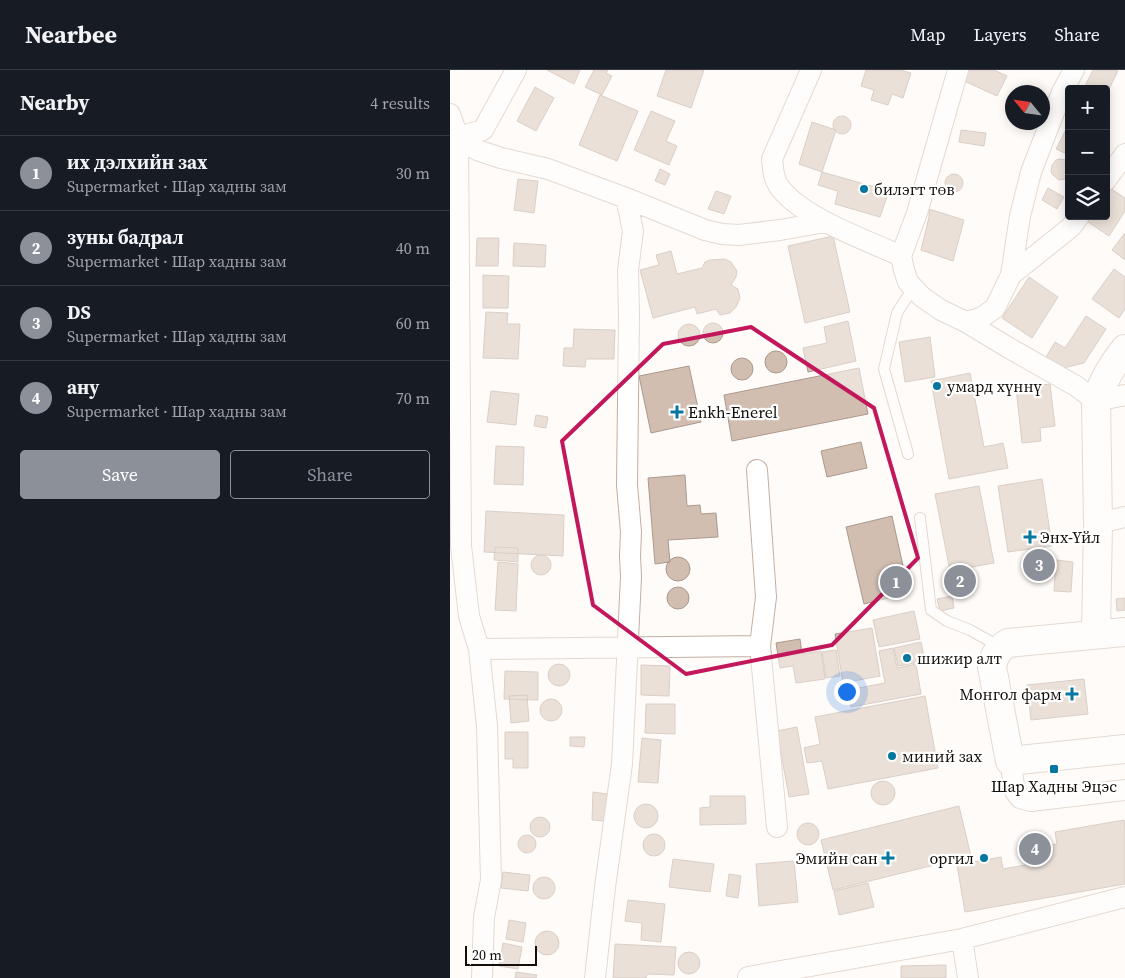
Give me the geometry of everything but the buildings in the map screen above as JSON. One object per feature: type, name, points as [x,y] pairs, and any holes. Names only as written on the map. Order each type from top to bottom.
[{"type":"street","points":[[458,137],[483,130],[516,70]]},
{"type":"street","points":[[811,70],[772,159],[773,172],[777,183],[783,192],[796,204],[825,222],[901,256]]},
{"type":"street","points":[[958,70],[916,213],[901,256],[908,282],[922,297],[941,310],[966,322],[1076,386],[1096,401]]},
{"type":"street","points":[[966,322],[981,318],[995,308],[1011,275],[1020,216],[1032,172],[1062,92],[1074,70]]},
{"type":"street","points":[[450,114],[458,137],[461,546],[469,616],[479,649],[487,726],[491,880],[484,917],[482,978]]},
{"type":"street","points":[[458,137],[478,150],[501,158],[548,169],[705,230],[722,234],[739,235],[825,222]]},
{"type":"street","points":[[1110,175],[1125,154]]},
{"type":"street","points":[[595,978],[622,764],[631,577],[631,532],[627,485],[628,270],[633,231],[626,198]]},
{"type":"street","points":[[1011,275],[1071,227],[1076,220]]},
{"type":"street","points":[[1096,634],[1098,523],[1096,401],[1103,382],[1113,364],[1125,349]]},
{"type":"street","points":[[1096,401],[1125,394]]},
{"type":"street","points":[[757,470],[766,597],[760,646],[777,827]]},
{"type":"street","points":[[1098,523],[1125,517]]},
{"type":"street","points":[[1125,632],[1008,643],[1001,647],[994,658],[992,667],[1015,791],[1020,798],[1031,801],[1125,790]]},
{"type":"street","points":[[479,649],[760,646]]},
{"type":"street","points":[[1010,762],[1125,749]]},
{"type":"street","points":[[748,978],[962,939],[1125,897]]},
{"type":"street","points":[[962,939],[968,978]]},
{"type":"lane","points":[[908,454],[884,369],[897,313],[914,288]]},
{"type":"lane","points":[[920,518],[931,610],[946,622],[970,630],[1001,647]]},
{"type":"highlighted area","points":[[751,327],[874,408],[918,558],[832,645],[686,674],[593,605],[562,441],[663,344]]},
{"type":"place","name":"билэгт төв","points":[[864,189]]},
{"type":"place","name":"умард хүннү","points":[[937,386]]},
{"type":"place","name":"Enkh-Enerel","points":[[677,412]]},
{"type":"place","name":"Энх-Үйл","points":[[1030,537]]},
{"type":"place","name":"DS","points":[[1039,565]]},
{"type":"place","name":"зуны бадрал","points":[[960,581]]},
{"type":"place","name":"их дэлхийн зах","points":[[896,582]]},
{"type":"place","name":"шижир алт","points":[[907,658]]},
{"type":"place","name":"Монгол фарм","points":[[1072,694]]},
{"type":"place","name":"миний зах","points":[[892,756]]},
{"type":"place","name":"Шар Хадны Эцэс","points":[[1054,769]]},
{"type":"place","name":"ану","points":[[1035,849]]},
{"type":"place","name":"Эмийн сан","points":[[888,858]]},
{"type":"place","name":"оргил","points":[[984,858]]}]
